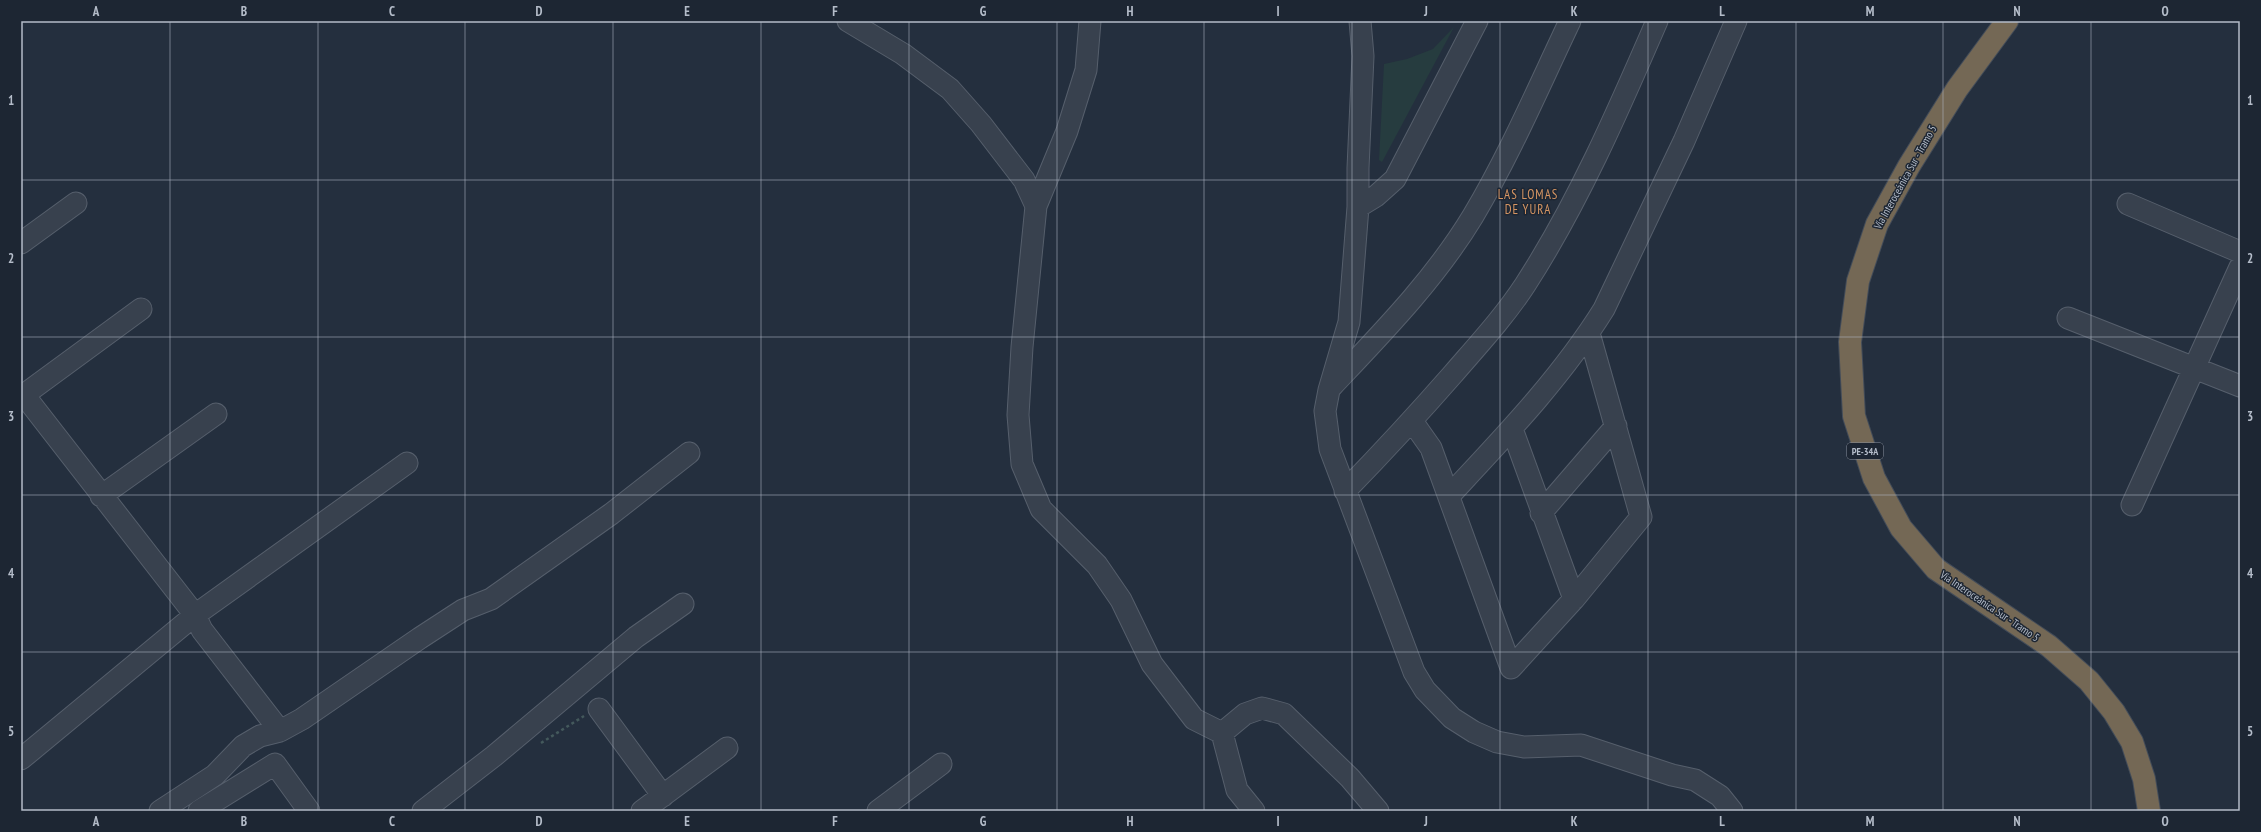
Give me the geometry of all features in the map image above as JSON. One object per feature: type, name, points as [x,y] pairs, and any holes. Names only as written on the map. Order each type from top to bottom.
[{"type":"highway","name":"Vía Interoceánica Sur - Tramo 5","points":[[2007,21],[1957,89],[1909,166],[1877,224],[1858,281],[1850,342],[1854,416],[1874,478],[1901,528],[1936,569],[2049,646],[2089,680],[2114,712],[2132,742],[2144,779],[2149,811]]},
{"type":"street","points":[[848,21],[903,54],[950,89],[968,108],[1024,180],[1036,206]]},
{"type":"street","points":[[1090,21],[1086,70],[1067,131],[1036,206],[1018,415],[1022,464],[1041,509],[1097,565],[1120,600],[1152,664],[1194,719],[1222,733],[1237,790],[1254,811]]},
{"type":"street","points":[[1360,21],[1363,56],[1358,168],[1358,207],[1349,322],[1329,390],[1326,411],[1330,449],[1414,672],[1425,690],[1452,718],[1474,732],[1497,742],[1524,747],[1581,745],[1672,775],[1695,780],[1724,806]]},
{"type":"street","points":[[1358,207],[1376,196],[1395,179],[1477,21]]},
{"type":"street","points":[[1329,390],[1382,333],[1442,262],[1472,217],[1496,175],[1570,21]]},
{"type":"street","points":[[1345,491],[1412,421],[1500,321],[1525,286],[1558,229],[1614,120],[1657,21]]},
{"type":"street","points":[[1449,496],[1512,429],[1589,333],[1623,272],[1684,141],[1736,21]]},
{"type":"street","points":[[21,243],[76,203]]},
{"type":"street","points":[[2128,204],[2240,252]]},
{"type":"street","points":[[2132,505],[2240,267]]},
{"type":"street","points":[[142,309],[22,396],[195,615],[202,630],[280,732]]},
{"type":"street","points":[[2068,318],[2240,386]]},
{"type":"street","points":[[1412,421],[1430,448],[1449,496],[1511,668],[1574,599],[1641,517],[1589,333]]},
{"type":"street","points":[[101,496],[216,414]]},
{"type":"street","points":[[1541,513],[1616,426]]},
{"type":"street","points":[[1512,429],[1541,513],[1574,599]]},
{"type":"street","points":[[160,811],[215,775],[243,746],[260,736],[280,732],[317,710],[420,638],[464,610],[491,599],[612,514],[689,453]]},
{"type":"street","points":[[21,759],[195,615],[407,464]]},
{"type":"street","points":[[423,811],[488,760],[636,636],[683,604]]},
{"type":"street","points":[[1222,733],[1246,714],[1262,708],[1284,714],[1350,778],[1378,811]]},
{"type":"street","points":[[599,709],[663,796]]},
{"type":"street","points":[[642,811],[727,748]]},
{"type":"street","points":[[199,811],[274,764],[309,811]]},
{"type":"street","points":[[878,811],[941,764]]},
{"type":"green space","points":[[1454,27],[1382,162],[1379,160],[1384,64],[1407,59],[1433,49]]},
{"type":"district","name":"LAS LOMAS DE YURA","points":[[1528,202]]}]
